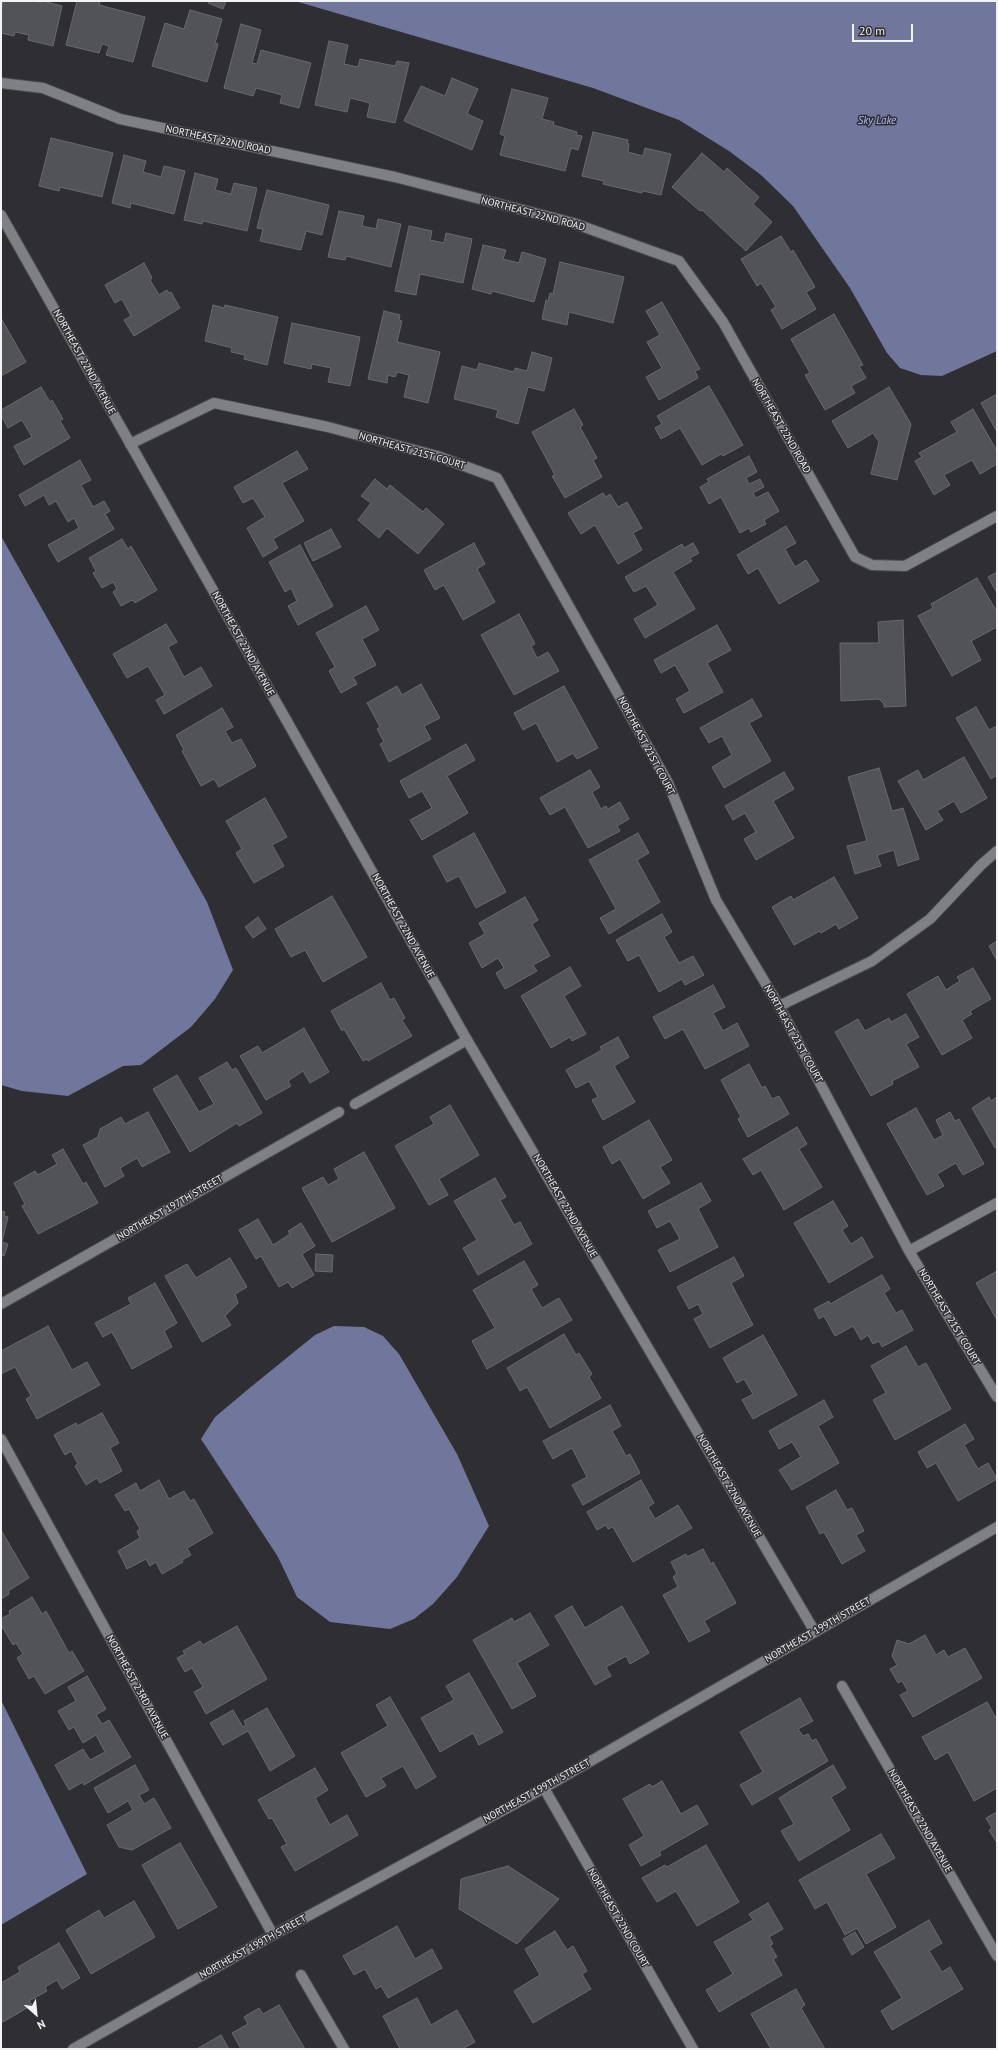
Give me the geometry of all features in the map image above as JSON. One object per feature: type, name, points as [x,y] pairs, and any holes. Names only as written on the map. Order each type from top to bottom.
[{"type":"street","name":"NORTHEAST 22ND ROAD","points":[[1,83],[43,88],[120,119],[395,177],[573,223],[679,261],[723,322],[855,557],[872,565],[905,566],[997,516]]},
{"type":"street","name":"NORTHEAST 22ND AVENUE","points":[[1,215],[467,1040],[815,1632]]},
{"type":"street","name":"NORTHEAST 21ST COURT","points":[[130,444],[214,403],[343,431],[438,456],[497,478],[668,783],[716,900],[779,1006],[909,1251],[997,1397]]},
{"type":"street","points":[[779,1006],[872,961],[930,919],[981,865],[997,851]]},
{"type":"street","points":[[355,1104],[467,1040]]},
{"type":"street","name":"NORTHEAST 197TH STREET","points":[[1,1304],[339,1112]]},
{"type":"street","points":[[909,1251],[997,1203]]},
{"type":"street","name":"NORTHEAST 23RD AVENUE","points":[[1,1438],[273,1935]]},
{"type":"street","name":"NORTHEAST 199TH STREET","points":[[73,2049],[273,1935],[544,1788],[997,1527]]},
{"type":"street","name":"NORTHEAST 22ND AVENUE","points":[[842,1686],[997,1956]]},
{"type":"street","name":"NORTHEAST 22ND COURT","points":[[544,1788],[693,2049]]},
{"type":"street","points":[[301,1975],[344,2049]]},
{"type":"water","name":"Sky Lake","points":[[295,1],[997,1],[997,351],[942,376],[921,375],[900,368],[887,353],[850,288],[793,206],[761,175],[729,151],[679,120],[593,88]]},
{"type":"water","points":[[1,536],[207,902],[233,970],[215,999],[191,1027],[141,1065],[123,1066],[68,1096],[22,1091],[1,1085]]},
{"type":"water","points":[[334,1326],[364,1327],[383,1336],[399,1354],[457,1454],[489,1526],[457,1577],[433,1604],[414,1619],[390,1629],[330,1622],[297,1597],[278,1557],[201,1439],[215,1417],[315,1335]]},
{"type":"water","points":[[1,1700],[87,1874],[1,1925]]},
{"type":"building","points":[[3,1],[34,1],[42,3],[43,1],[62,6],[53,46],[28,40],[29,35],[15,32],[14,36],[1,33],[1,10]]},
{"type":"building","points":[[77,1],[100,1],[99,5],[145,17],[133,62],[106,55],[109,46],[102,44],[99,53],[66,45]]},
{"type":"building","points":[[209,1],[226,1],[223,9],[208,3]]},
{"type":"building","points":[[190,10],[222,19],[215,43],[218,44],[207,82],[152,66],[165,23],[184,29]]},
{"type":"building","points":[[241,24],[261,30],[252,63],[257,64],[261,50],[311,63],[299,108],[280,103],[282,95],[256,88],[253,96],[224,88]]},
{"type":"building","points":[[329,41],[348,45],[344,64],[358,67],[360,59],[395,66],[397,61],[409,63],[395,123],[367,117],[370,103],[350,98],[347,112],[315,105]]},
{"type":"building","points":[[452,78],[478,89],[467,114],[483,121],[472,150],[404,121],[421,86],[445,96]]},
{"type":"building","points":[[512,89],[548,98],[542,119],[554,122],[553,125],[577,132],[576,135],[582,136],[578,150],[571,148],[565,171],[500,155],[505,136],[500,134]]},
{"type":"building","points":[[593,132],[628,140],[628,152],[643,156],[645,148],[671,154],[661,195],[643,191],[642,193],[603,184],[604,181],[582,176]]},
{"type":"building","points":[[51,138],[113,153],[102,197],[60,187],[59,191],[39,186]]},
{"type":"building","points":[[702,153],[724,172],[727,168],[759,197],[753,204],[772,222],[746,251],[702,210],[700,211],[672,187]]},
{"type":"building","points":[[124,155],[146,161],[143,172],[161,177],[164,166],[185,171],[174,214],[131,203],[130,208],[112,203]]},
{"type":"building","points":[[195,173],[218,179],[215,190],[231,194],[234,183],[257,188],[247,231],[203,221],[202,224],[184,220]]},
{"type":"building","points":[[267,190],[329,205],[322,235],[306,231],[301,250],[260,241],[263,229],[257,228]]},
{"type":"building","points":[[339,211],[364,216],[362,226],[376,229],[378,219],[401,224],[391,267],[346,256],[345,260],[328,257]]},
{"type":"building","points":[[409,226],[432,231],[430,240],[444,243],[446,233],[472,239],[463,283],[420,274],[416,295],[395,291]]},
{"type":"building","points":[[781,236],[791,252],[793,250],[815,287],[806,292],[816,309],[782,329],[771,310],[776,307],[761,283],[757,286],[741,259]]},
{"type":"building","points":[[483,245],[506,250],[503,259],[519,263],[522,252],[546,259],[534,302],[492,291],[491,294],[472,289]]},
{"type":"building","points":[[560,262],[624,277],[613,323],[569,312],[567,325],[542,319],[546,300],[548,301],[550,293],[553,294]]},
{"type":"building","points":[[144,263],[152,278],[150,280],[159,295],[167,290],[169,293],[171,292],[180,308],[134,336],[124,320],[131,316],[122,299],[115,303],[105,285]]},
{"type":"building","points":[[662,302],[700,369],[695,371],[698,378],[659,400],[646,377],[662,368],[647,342],[660,335],[646,311]]},
{"type":"building","points":[[213,305],[224,308],[225,305],[278,317],[267,365],[244,359],[245,355],[231,352],[232,348],[205,341]]},
{"type":"building","points":[[384,311],[400,315],[399,320],[402,321],[397,342],[440,352],[428,403],[404,397],[409,375],[397,372],[395,377],[388,375],[387,383],[368,379]]},
{"type":"building","points":[[834,314],[863,365],[859,366],[866,378],[851,386],[855,393],[825,410],[805,375],[810,373],[791,339]]},
{"type":"building","points":[[1,318],[26,362],[1,376]]},
{"type":"building","points":[[292,323],[360,337],[350,386],[328,382],[331,368],[312,364],[311,369],[284,363]]},
{"type":"building","points":[[532,352],[552,358],[544,391],[528,387],[518,424],[496,417],[498,410],[454,399],[462,366],[477,370],[479,363],[514,372],[515,368],[527,371]]},
{"type":"building","points":[[709,386],[743,445],[723,456],[721,454],[702,465],[680,428],[661,439],[655,428],[662,424],[657,416]]},
{"type":"building","points":[[41,387],[50,402],[52,400],[63,419],[60,421],[70,438],[24,465],[14,446],[32,437],[22,420],[8,428],[1,415],[1,410]]},
{"type":"building","points":[[889,387],[911,424],[897,480],[871,474],[879,442],[873,433],[848,448],[832,421]]},
{"type":"building","points":[[997,394],[997,432],[981,403]]},
{"type":"building","points":[[574,409],[583,425],[580,427],[597,458],[593,460],[602,477],[565,498],[552,476],[555,475],[532,432]]},
{"type":"building","points":[[973,409],[997,451],[997,464],[980,474],[972,460],[944,475],[950,485],[934,495],[915,461],[922,457],[919,453],[957,432],[951,422]]},
{"type":"building","points":[[297,451],[308,469],[282,483],[304,521],[273,539],[278,548],[263,557],[247,528],[265,517],[253,498],[243,503],[234,487]]},
{"type":"building","points":[[749,456],[757,472],[746,478],[749,484],[760,479],[764,487],[753,493],[756,498],[768,492],[779,511],[764,520],[766,524],[751,532],[749,528],[740,533],[721,497],[709,504],[700,487],[709,482],[707,479]]},
{"type":"building","points":[[80,460],[91,480],[81,485],[93,507],[104,501],[110,511],[105,514],[114,529],[58,562],[48,545],[79,528],[74,518],[68,522],[56,501],[49,505],[44,495],[25,506],[19,495]]},
{"type":"building","points":[[375,479],[387,489],[390,485],[423,512],[426,508],[444,524],[418,554],[387,528],[379,538],[358,520],[371,503],[361,496]]},
{"type":"building","points":[[603,493],[606,497],[610,494],[618,507],[627,502],[642,528],[633,533],[642,550],[618,564],[595,525],[581,534],[568,513]]},
{"type":"building","points":[[786,526],[796,543],[785,549],[795,567],[806,560],[819,581],[779,604],[758,568],[748,574],[737,555]]},
{"type":"building","points":[[331,529],[341,547],[313,561],[304,543]]},
{"type":"building","points":[[122,539],[128,549],[131,546],[157,590],[135,603],[132,600],[121,606],[113,592],[117,589],[113,582],[102,588],[93,573],[96,571],[89,558]]},
{"type":"building","points":[[474,543],[485,564],[477,569],[495,602],[463,620],[444,585],[435,590],[424,570]]},
{"type":"building","points":[[693,543],[699,553],[690,558],[692,561],[673,572],[695,609],[645,638],[634,619],[658,605],[646,586],[634,592],[625,577],[682,544],[684,548]]},
{"type":"building","points":[[300,545],[333,606],[298,625],[288,606],[297,601],[291,588],[285,592],[269,562]]},
{"type":"building","points":[[997,572],[997,593],[988,577]]},
{"type":"building","points":[[977,578],[997,612],[997,627],[971,641],[981,660],[952,676],[918,616],[933,608],[931,604]]},
{"type":"building","points":[[366,606],[379,630],[362,639],[376,665],[353,677],[357,684],[341,693],[329,671],[335,667],[316,633]]},
{"type":"building","points":[[519,614],[535,644],[531,646],[537,658],[548,652],[559,671],[514,695],[481,635]]},
{"type":"building","points":[[903,620],[906,706],[884,707],[884,704],[879,699],[841,701],[840,643],[879,643],[878,622]]},
{"type":"building","points":[[166,624],[177,642],[168,647],[184,677],[201,667],[212,686],[164,714],[156,700],[165,695],[148,666],[127,678],[113,654]]},
{"type":"building","points":[[717,625],[731,650],[707,663],[723,692],[684,713],[676,699],[690,691],[675,665],[661,673],[654,660]]},
{"type":"building","points":[[421,684],[440,718],[424,726],[431,739],[389,762],[380,744],[384,742],[377,729],[380,727],[367,703],[397,686],[402,695]]},
{"type":"building","points":[[564,686],[598,748],[577,759],[573,753],[557,762],[536,723],[523,730],[514,713]]},
{"type":"building","points":[[752,699],[762,716],[749,723],[771,761],[724,788],[712,767],[732,755],[722,736],[709,743],[700,728]]},
{"type":"building","points":[[976,707],[989,730],[997,726],[997,775],[991,779],[956,718]]},
{"type":"building","points":[[222,708],[233,727],[225,731],[232,743],[241,739],[256,766],[219,787],[214,779],[201,786],[182,751],[184,750],[176,735]]},
{"type":"building","points":[[466,744],[475,760],[447,776],[468,813],[422,840],[410,820],[432,808],[422,791],[409,798],[400,781]]},
{"type":"building","points":[[964,757],[987,798],[961,813],[954,801],[937,811],[943,820],[926,830],[898,781],[918,770],[923,780]]},
{"type":"building","points":[[879,768],[892,811],[903,808],[919,859],[898,866],[894,850],[877,855],[881,866],[855,874],[847,846],[867,841],[848,777]]},
{"type":"building","points":[[590,770],[600,787],[592,792],[601,809],[606,806],[608,809],[620,802],[629,819],[617,826],[620,831],[588,848],[565,807],[550,815],[540,798]]},
{"type":"building","points":[[784,772],[794,789],[773,801],[794,838],[756,860],[744,839],[756,832],[745,813],[733,820],[725,806]]},
{"type":"building","points":[[265,798],[287,837],[272,845],[284,866],[254,883],[236,853],[242,849],[226,821]]},
{"type":"building","points":[[474,833],[506,892],[476,908],[459,876],[447,882],[433,856]]},
{"type":"building","points":[[638,833],[649,853],[637,860],[660,902],[609,934],[600,918],[616,909],[589,860]]},
{"type":"building","points":[[834,877],[858,918],[839,929],[836,924],[821,933],[820,931],[794,945],[772,907],[791,896],[793,900]]},
{"type":"building","points":[[332,896],[367,957],[323,982],[305,950],[291,957],[275,929]]},
{"type":"building","points":[[525,897],[538,920],[532,924],[550,956],[533,965],[537,971],[505,989],[496,973],[504,968],[498,958],[482,968],[469,943],[485,934],[479,923]]},
{"type":"building","points":[[662,914],[672,932],[664,937],[679,963],[693,956],[704,975],[685,985],[682,979],[659,992],[639,955],[628,961],[616,940]]},
{"type":"building","points":[[258,917],[266,929],[253,938],[245,927]]},
{"type":"building","points":[[997,941],[997,961],[989,946]]},
{"type":"building","points":[[570,967],[581,986],[564,996],[586,1034],[572,1041],[570,1037],[551,1048],[521,996]]},
{"type":"building","points":[[973,968],[991,999],[970,1011],[972,1014],[962,1020],[972,1038],[942,1055],[907,994],[938,976],[946,990],[960,981],[957,977]]},
{"type":"building","points":[[381,983],[390,1000],[394,998],[405,1018],[402,1020],[412,1036],[368,1061],[367,1059],[363,1061],[344,1029],[342,1031],[331,1011]]},
{"type":"building","points":[[713,985],[725,1007],[713,1013],[723,1031],[737,1023],[749,1046],[705,1069],[683,1029],[665,1039],[653,1017]]},
{"type":"building","points":[[906,1014],[919,1037],[906,1044],[919,1067],[892,1081],[893,1084],[871,1096],[835,1032],[858,1019],[865,1031],[889,1018],[891,1022]]},
{"type":"building","points":[[304,1028],[329,1072],[310,1083],[303,1071],[288,1081],[291,1086],[266,1100],[240,1056],[258,1046],[262,1053]]},
{"type":"building","points":[[618,1037],[629,1057],[614,1066],[635,1102],[603,1120],[592,1100],[598,1097],[589,1081],[576,1088],[566,1070],[602,1050],[600,1047]]},
{"type":"building","points":[[227,1062],[232,1070],[236,1068],[262,1113],[239,1126],[237,1123],[190,1152],[153,1089],[177,1075],[199,1112],[214,1104],[199,1078]]},
{"type":"building","points":[[749,1064],[762,1088],[765,1086],[772,1099],[779,1096],[789,1114],[748,1137],[738,1119],[741,1117],[721,1080]]},
{"type":"building","points":[[989,1097],[991,1101],[997,1097],[997,1147],[995,1148],[972,1108]]},
{"type":"building","points":[[450,1105],[479,1155],[439,1179],[448,1195],[429,1205],[395,1146],[434,1124],[430,1117]]},
{"type":"building","points":[[916,1108],[934,1140],[943,1135],[936,1120],[950,1112],[955,1121],[959,1119],[984,1164],[963,1175],[956,1163],[937,1174],[944,1186],[927,1195],[887,1124]]},
{"type":"building","points":[[148,1112],[170,1152],[142,1167],[137,1158],[120,1168],[124,1176],[105,1187],[83,1145],[98,1137],[100,1129],[121,1117],[125,1124]]},
{"type":"building","points":[[649,1120],[672,1160],[660,1167],[670,1183],[643,1199],[620,1159],[612,1164],[603,1147]]},
{"type":"building","points":[[797,1127],[807,1144],[799,1149],[822,1187],[784,1210],[761,1170],[753,1175],[743,1159]]},
{"type":"building","points":[[63,1149],[83,1184],[86,1182],[98,1203],[38,1234],[22,1206],[25,1204],[14,1183],[35,1171],[38,1175],[57,1164],[52,1155]]},
{"type":"building","points":[[364,1152],[395,1208],[332,1242],[302,1188],[323,1177],[328,1185],[339,1179],[334,1169]]},
{"type":"building","points":[[495,1178],[506,1197],[500,1200],[514,1225],[520,1222],[532,1244],[478,1275],[463,1248],[477,1240],[454,1201]]},
{"type":"building","points":[[701,1183],[711,1201],[698,1209],[718,1247],[670,1272],[658,1250],[680,1239],[670,1221],[657,1228],[648,1211]]},
{"type":"building","points":[[833,1201],[848,1226],[842,1230],[851,1244],[862,1237],[873,1257],[829,1283],[794,1223]]},
{"type":"building","points":[[1,1211],[5,1212],[4,1216],[8,1217],[2,1242],[8,1244],[4,1256],[1,1255]]},
{"type":"building","points":[[258,1219],[273,1245],[290,1234],[288,1231],[301,1223],[315,1246],[302,1254],[314,1275],[292,1288],[288,1282],[279,1287],[261,1256],[256,1259],[239,1230]]},
{"type":"building","points":[[316,1254],[333,1255],[332,1272],[315,1271]]},
{"type":"building","points":[[734,1257],[744,1276],[731,1283],[753,1325],[710,1348],[694,1319],[703,1314],[698,1304],[689,1309],[677,1287]]},
{"type":"building","points":[[230,1258],[247,1287],[235,1294],[238,1303],[225,1316],[231,1325],[202,1342],[165,1276],[187,1264],[196,1278]]},
{"type":"building","points":[[524,1261],[538,1285],[531,1289],[542,1308],[559,1298],[572,1320],[487,1369],[472,1341],[495,1328],[473,1290]]},
{"type":"building","points":[[997,1271],[997,1320],[976,1283]]},
{"type":"building","points":[[882,1275],[890,1289],[884,1293],[896,1313],[902,1310],[913,1330],[882,1347],[879,1341],[873,1344],[868,1335],[861,1340],[853,1326],[835,1336],[824,1316],[819,1319],[814,1309],[829,1301],[830,1304]]},
{"type":"building","points":[[155,1283],[177,1323],[164,1331],[172,1347],[132,1369],[112,1332],[103,1337],[95,1323],[131,1304],[128,1298]]},
{"type":"building","points":[[48,1326],[72,1370],[87,1362],[100,1385],[37,1419],[26,1399],[31,1396],[15,1367],[1,1374],[1,1351]]},
{"type":"building","points":[[564,1334],[576,1355],[579,1353],[592,1374],[589,1377],[601,1398],[550,1428],[527,1387],[520,1391],[507,1368]]},
{"type":"building","points":[[763,1335],[797,1395],[753,1419],[742,1400],[753,1394],[744,1379],[737,1383],[723,1358]]},
{"type":"building","points":[[906,1346],[918,1367],[926,1363],[951,1409],[895,1440],[873,1400],[886,1393],[871,1366]]},
{"type":"building","points":[[824,1400],[833,1417],[818,1426],[839,1463],[792,1490],[779,1470],[801,1457],[792,1442],[779,1449],[769,1431]]},
{"type":"building","points":[[610,1405],[621,1426],[612,1431],[626,1456],[630,1454],[640,1473],[583,1505],[572,1485],[587,1477],[572,1448],[553,1459],[543,1441]]},
{"type":"building","points":[[102,1413],[119,1443],[110,1448],[122,1471],[100,1483],[97,1478],[86,1485],[75,1466],[78,1464],[71,1451],[65,1455],[54,1435],[76,1423],[77,1426]]},
{"type":"building","points":[[965,1424],[974,1439],[964,1445],[978,1469],[988,1463],[997,1479],[958,1501],[936,1463],[927,1468],[918,1452]]},
{"type":"building","points":[[159,1480],[169,1499],[184,1491],[190,1501],[194,1499],[213,1533],[187,1548],[191,1555],[182,1560],[183,1562],[162,1574],[156,1562],[150,1566],[146,1559],[127,1569],[118,1551],[140,1538],[137,1531],[140,1529],[129,1509],[125,1511],[115,1495],[136,1483],[140,1491]]},
{"type":"building","points":[[641,1480],[654,1503],[648,1507],[655,1519],[678,1505],[692,1528],[633,1562],[613,1527],[608,1529],[606,1525],[597,1530],[587,1512]]},
{"type":"building","points":[[836,1490],[847,1510],[852,1508],[864,1531],[856,1535],[865,1551],[842,1564],[824,1532],[820,1534],[806,1507]]},
{"type":"building","points":[[1,1530],[29,1578],[8,1591],[9,1594],[1,1599]]},
{"type":"building","points":[[703,1549],[711,1564],[713,1562],[736,1603],[704,1621],[710,1631],[689,1642],[663,1595],[678,1587],[673,1577],[677,1574],[671,1562],[686,1554],[687,1557]]},
{"type":"building","points":[[32,1597],[42,1614],[46,1611],[69,1653],[72,1651],[84,1671],[45,1694],[34,1676],[29,1679],[17,1658],[23,1654],[16,1643],[13,1645],[1,1625],[1,1619],[10,1614],[9,1611]]},
{"type":"building","points":[[572,1606],[585,1628],[622,1606],[649,1653],[630,1664],[626,1656],[606,1667],[611,1676],[595,1685],[555,1616]]},
{"type":"building","points":[[530,1613],[549,1645],[517,1663],[536,1696],[512,1709],[473,1640],[512,1618],[514,1622]]},
{"type":"building","points":[[237,1626],[267,1679],[206,1714],[194,1692],[203,1687],[192,1668],[185,1672],[177,1658],[185,1654],[183,1651],[200,1641],[203,1645]]},
{"type":"building","points":[[925,1635],[936,1655],[944,1650],[948,1657],[965,1648],[982,1678],[913,1717],[900,1695],[908,1691],[902,1681],[898,1683],[890,1669],[897,1665],[892,1656],[897,1640],[909,1644]]},
{"type":"building","points":[[469,1673],[503,1732],[479,1745],[473,1733],[440,1752],[421,1718],[454,1700],[446,1686]]},
{"type":"building","points":[[87,1676],[106,1709],[96,1715],[102,1724],[109,1720],[131,1757],[84,1785],[83,1782],[69,1790],[55,1765],[83,1749],[90,1760],[105,1752],[96,1735],[83,1743],[74,1727],[69,1730],[58,1711],[76,1701],[68,1687]]},
{"type":"building","points":[[390,1697],[436,1777],[416,1789],[403,1766],[381,1778],[386,1786],[366,1797],[341,1753],[388,1726],[376,1705]]},
{"type":"building","points":[[800,1698],[813,1721],[798,1729],[803,1736],[808,1734],[812,1741],[816,1739],[828,1761],[752,1805],[740,1785],[763,1772],[740,1732]]},
{"type":"building","points":[[987,1702],[997,1720],[997,1788],[974,1801],[948,1752],[935,1760],[922,1737]]},
{"type":"building","points":[[267,1708],[295,1756],[270,1771],[248,1731],[223,1745],[210,1723],[233,1710],[243,1727],[246,1725],[244,1721]]},
{"type":"building","points":[[135,1765],[149,1790],[139,1795],[144,1804],[154,1798],[171,1828],[132,1850],[119,1847],[107,1825],[133,1810],[128,1801],[108,1813],[94,1788]]},
{"type":"building","points":[[833,1765],[846,1788],[831,1797],[850,1830],[799,1861],[781,1831],[794,1824],[779,1798]]},
{"type":"building","points":[[315,1768],[328,1790],[315,1798],[330,1825],[347,1815],[358,1835],[295,1871],[281,1847],[287,1844],[272,1818],[269,1819],[258,1800]]},
{"type":"building","points":[[662,1781],[681,1814],[697,1805],[708,1824],[659,1852],[661,1855],[641,1866],[629,1845],[644,1836],[623,1799],[650,1784],[652,1787]]},
{"type":"building","points":[[997,1812],[997,1843],[989,1830],[992,1828],[986,1818]]},
{"type":"building","points":[[881,1834],[895,1858],[866,1874],[896,1927],[866,1944],[857,1928],[845,1935],[827,1902],[815,1909],[799,1880]]},
{"type":"building","points":[[180,1843],[217,1907],[178,1929],[142,1865]]},
{"type":"building","points":[[706,1845],[739,1902],[697,1926],[676,1891],[657,1902],[642,1878],[665,1865],[667,1867]]},
{"type":"building","points":[[508,1866],[559,1899],[517,1944],[459,1909],[461,1879]]},
{"type":"building","points":[[134,1901],[155,1937],[91,1974],[66,1930],[99,1910],[104,1918]]},
{"type":"building","points":[[768,1903],[783,1929],[769,1937],[773,1944],[770,1945],[777,1957],[773,1959],[782,1975],[719,2012],[706,1990],[733,1974],[714,1942],[753,1920],[749,1914]]},
{"type":"building","points":[[929,1920],[942,1943],[929,1951],[942,1972],[950,1967],[963,1989],[892,2030],[881,2011],[902,1998],[874,1952]]},
{"type":"building","points":[[397,1926],[415,1959],[432,1949],[442,1968],[388,1998],[381,1986],[376,1989],[365,1969],[354,1975],[343,1956]]},
{"type":"building","points":[[555,1931],[567,1950],[573,1946],[587,1971],[582,1974],[591,1989],[533,2023],[514,1991],[540,1975],[525,1949]]},
{"type":"building","points":[[855,1932],[864,1947],[852,1955],[843,1939]]},
{"type":"building","points":[[59,1943],[80,1978],[62,1989],[57,1980],[45,1987],[47,1991],[29,2001],[32,2005],[3,2022],[1,2019],[1,1983],[20,1972],[18,1967]]},
{"type":"building","points":[[796,1989],[805,2005],[801,2008],[825,2049],[771,2049],[751,2014]]},
{"type":"building","points":[[417,1998],[431,2025],[457,2010],[475,2042],[462,2049],[400,2049],[383,2016]]},
{"type":"building","points":[[279,2005],[305,2049],[241,2049],[232,2033],[248,2024],[244,2017],[259,2008],[263,2014]]},
{"type":"building","points":[[221,2035],[229,2049],[197,2049]]}]
